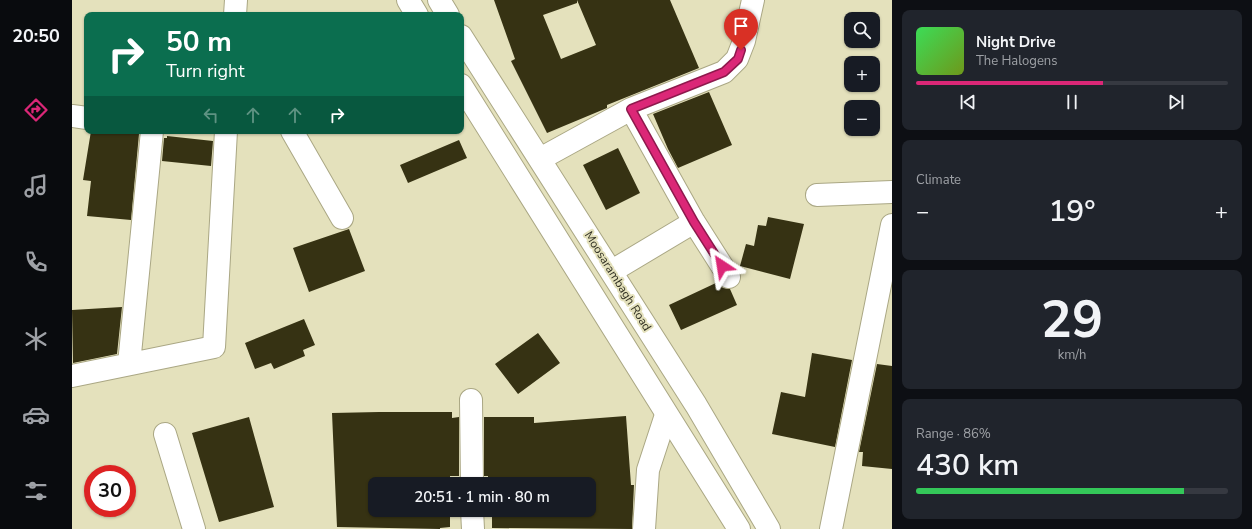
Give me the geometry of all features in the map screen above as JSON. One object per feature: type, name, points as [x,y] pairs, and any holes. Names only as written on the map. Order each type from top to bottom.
[{"type":"street","points":[[235,12],[236,0]]},
{"type":"street","points":[[408,0],[415,12]]},
{"type":"street","points":[[439,0],[446,12]]},
{"type":"street","points":[[540,159],[631,109],[718,74],[728,68],[738,59],[744,42],[753,0]]},
{"type":"street","name":"Moosarambagh Road","points":[[464,41],[491,86],[612,271],[696,405],[769,529]]},
{"type":"street","points":[[464,90],[666,415],[739,529]]},
{"type":"street","points":[[631,109],[694,222],[729,277]]},
{"type":"street","points":[[72,116],[84,118]]},
{"type":"street","points":[[128,364],[152,134]]},
{"type":"street","points":[[72,376],[214,347],[221,134]]},
{"type":"street","points":[[294,134],[342,218]]},
{"type":"street","points":[[817,195],[892,192]]},
{"type":"street","points":[[612,271],[694,222]]},
{"type":"street","points":[[831,529],[892,225]]},
{"type":"street","points":[[471,400],[472,477]]},
{"type":"street","points":[[644,529],[648,470],[666,415]]},
{"type":"street","points":[[165,434],[194,529]]},
{"type":"street","points":[[472,517],[472,529]]},
{"type":"building","points":[[494,0],[577,0],[670,0],[699,68],[607,105],[607,108],[547,133],[511,61],[515,59]],"holes":[[[577,0],[596,45],[561,59],[543,15],[577,3]]]},
{"type":"building","points":[[709,92],[732,145],[678,168],[653,114]]},
{"type":"building","points":[[91,134],[139,134],[131,220],[87,216],[91,181],[83,180]]},
{"type":"building","points":[[167,136],[213,141],[211,166],[162,161],[164,138],[167,138]]},
{"type":"building","points":[[459,140],[467,158],[408,183],[400,165]]},
{"type":"building","points":[[618,148],[640,193],[606,210],[583,165]]},
{"type":"building","points":[[768,217],[804,224],[790,279],[740,266],[746,244],[754,246],[758,225],[766,226]]},
{"type":"building","points":[[349,229],[365,271],[309,292],[293,248]]},
{"type":"building","points":[[718,282],[723,288],[730,289],[737,305],[681,330],[669,305]]},
{"type":"building","points":[[122,307],[117,354],[73,363],[72,310]]},
{"type":"building","points":[[304,319],[315,345],[303,350],[305,356],[274,369],[271,363],[255,369],[245,343]]},
{"type":"building","points":[[538,333],[560,363],[518,394],[495,364]]},
{"type":"building","points":[[812,353],[852,360],[835,447],[772,434],[781,392],[805,397]]},
{"type":"building","points":[[877,364],[892,366],[892,469],[862,466],[863,452],[859,452]]},
{"type":"building","points":[[452,412],[452,418],[459,417],[459,476],[368,477],[368,517],[450,517],[450,527],[440,529],[337,527],[332,413]]},
{"type":"building","points":[[626,416],[631,485],[634,485],[632,529],[492,528],[492,517],[596,517],[596,477],[484,476],[484,417],[534,417],[534,423]]},
{"type":"building","points":[[249,417],[274,507],[219,522],[192,433]]},
{"type":"route","points":[[722,266],[694,222],[631,109],[724,72],[738,59],[741,50]]}]
